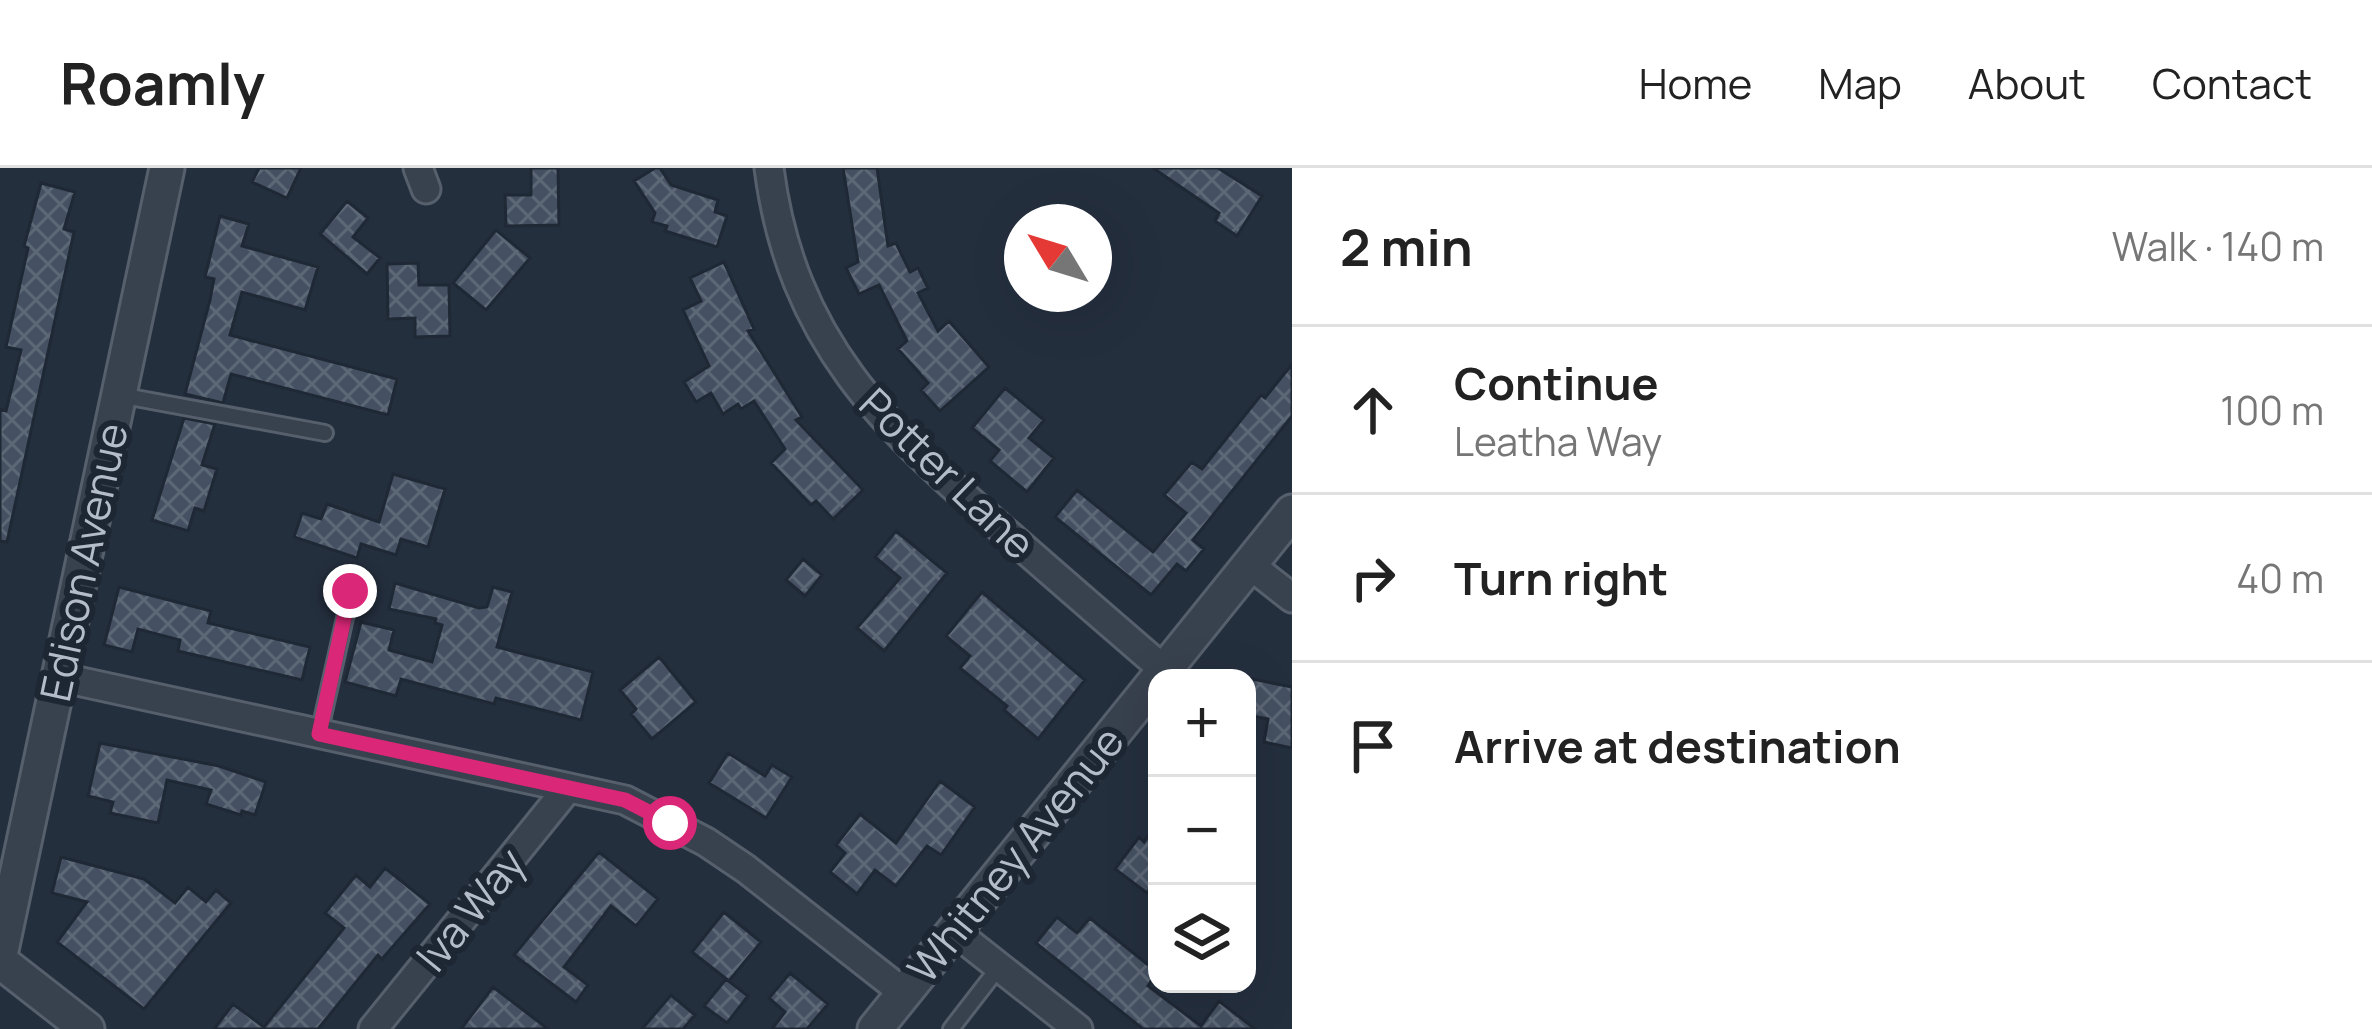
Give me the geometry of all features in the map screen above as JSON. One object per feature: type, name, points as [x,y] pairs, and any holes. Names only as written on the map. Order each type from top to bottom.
[{"type":"street","name":"Edison Avenue","points":[[0,958],[167,168]]},
{"type":"street","name":"Potter Lane","points":[[769,168],[783,238],[800,286],[822,332],[869,404],[940,477],[1163,669]]},
{"type":"street","name":"Whitney Avenue","points":[[1163,669],[1292,512]]},
{"type":"street","points":[[1250,565],[1292,598]]},
{"type":"street","points":[[59,677],[625,800],[706,842],[904,993]]},
{"type":"street","name":"Whitney Avenue","points":[[875,1029],[1148,688]]},
{"type":"street","name":"Iva Way","points":[[373,1029],[568,788]]},
{"type":"street","points":[[955,932],[1078,1029]]},
{"type":"street","points":[[0,958],[87,1029]]},
{"type":"lane","points":[[119,395],[325,433]]},
{"type":"lane","points":[[319,734],[350,591]]},
{"type":"lane","points":[[951,1029],[999,967]]},
{"type":"building","points":[[259,168],[301,168],[287,198],[252,182]]},
{"type":"building","points":[[531,168],[558,168],[559,225],[506,226],[505,195],[531,195]]},
{"type":"building","points":[[660,168],[671,185],[718,200],[715,212],[727,216],[717,247],[665,231],[667,226],[652,222],[655,213],[634,181]]},
{"type":"building","points":[[843,168],[877,168],[888,246],[896,243],[910,272],[918,268],[928,288],[918,293],[938,331],[949,321],[989,367],[940,411],[921,390],[928,383],[898,349],[907,341],[879,285],[859,294],[846,268],[858,262]]},
{"type":"building","points":[[1153,168],[1218,168],[1262,196],[1237,236],[1215,221],[1219,213]]},
{"type":"building","points":[[41,183],[75,192],[64,229],[74,232],[7,542],[0,541],[0,409],[6,411],[21,350],[6,347]]},
{"type":"building","points":[[347,201],[368,218],[353,237],[380,258],[367,274],[320,234]]},
{"type":"building","points":[[220,216],[249,224],[242,246],[318,267],[305,310],[242,292],[230,335],[397,379],[388,415],[231,374],[223,403],[185,394],[210,300],[214,279],[205,277]]},
{"type":"building","points":[[496,230],[530,258],[486,310],[453,283]]},
{"type":"building","points":[[724,262],[754,329],[748,331],[802,417],[796,420],[863,490],[833,519],[816,501],[811,505],[771,463],[785,449],[754,401],[723,414],[711,393],[696,402],[684,382],[709,366],[683,310],[701,301],[690,278]]},
{"type":"building","points":[[418,263],[419,285],[449,285],[450,336],[415,337],[415,318],[388,319],[387,264]]},
{"type":"building","points":[[1292,364],[1292,416],[1193,540],[1204,549],[1186,571],[1177,564],[1151,595],[1055,517],[1077,490],[1153,552],[1186,513],[1164,495],[1192,462],[1202,469]]},
{"type":"building","points":[[1005,388],[1044,420],[1029,438],[1054,458],[1027,492],[990,461],[999,450],[972,428]]},
{"type":"building","points":[[184,418],[215,424],[202,465],[217,469],[204,511],[195,508],[188,531],[152,520]]},
{"type":"building","points":[[393,474],[445,489],[428,547],[401,539],[396,555],[361,544],[357,558],[294,537],[302,513],[321,519],[327,504],[379,522]]},
{"type":"building","points":[[896,531],[947,573],[884,651],[857,628],[900,578],[875,557]]},
{"type":"building","points":[[803,559],[822,575],[805,596],[786,580]]},
{"type":"building","points":[[395,583],[479,608],[487,607],[493,587],[512,592],[497,647],[593,672],[581,720],[496,698],[494,704],[401,679],[396,696],[345,682],[361,622],[394,630],[389,650],[432,662],[442,625],[436,619],[389,609]]},
{"type":"building","points":[[119,587],[211,611],[208,623],[310,647],[302,680],[178,651],[180,640],[138,629],[132,652],[104,645]]},
{"type":"building","points":[[982,592],[1085,680],[1038,739],[960,668],[970,656],[946,636]]},
{"type":"building","points":[[659,657],[696,702],[652,739],[631,714],[636,709],[620,690]]},
{"type":"building","points":[[1256,680],[1292,687],[1292,748],[1264,742],[1268,719],[1256,717]]},
{"type":"building","points":[[100,743],[219,766],[266,782],[255,815],[206,804],[211,790],[167,780],[158,823],[110,813],[113,802],[88,796]]},
{"type":"building","points":[[728,753],[765,776],[772,765],[792,777],[766,818],[709,783]]},
{"type":"building","points":[[940,781],[975,807],[941,855],[927,846],[896,886],[875,870],[857,894],[830,872],[845,853],[836,845],[860,814],[896,843]]},
{"type":"building","points":[[1148,836],[1147,893],[1115,869],[1139,837],[1144,842]]},
{"type":"building","points":[[599,852],[658,899],[636,926],[611,906],[564,967],[588,985],[576,1002],[514,955]]},
{"type":"building","points":[[61,857],[144,879],[175,903],[188,887],[206,902],[216,890],[231,903],[144,1009],[57,942],[87,902],[52,893]]},
{"type":"building","points":[[385,868],[430,904],[382,959],[378,955],[318,1029],[214,1029],[233,1004],[264,1027],[344,928],[325,913],[356,875],[370,887]]},
{"type":"building","points":[[724,912],[761,942],[729,981],[692,952]]},
{"type":"building","points":[[1057,917],[1077,933],[1090,918],[1148,965],[1148,993],[1157,993],[1201,1026],[1219,1001],[1255,1029],[1143,1029],[1036,943]]},
{"type":"building","points":[[790,973],[828,1004],[807,1029],[772,1029],[785,1012],[769,998]]},
{"type":"building","points":[[726,979],[748,996],[727,1023],[704,1006]]},
{"type":"building","points":[[493,987],[548,1029],[461,1029]]},
{"type":"building","points":[[671,995],[695,1015],[683,1029],[642,1029]]},
{"type":"route","points":[[350,591],[319,734],[625,800],[670,823]]}]
